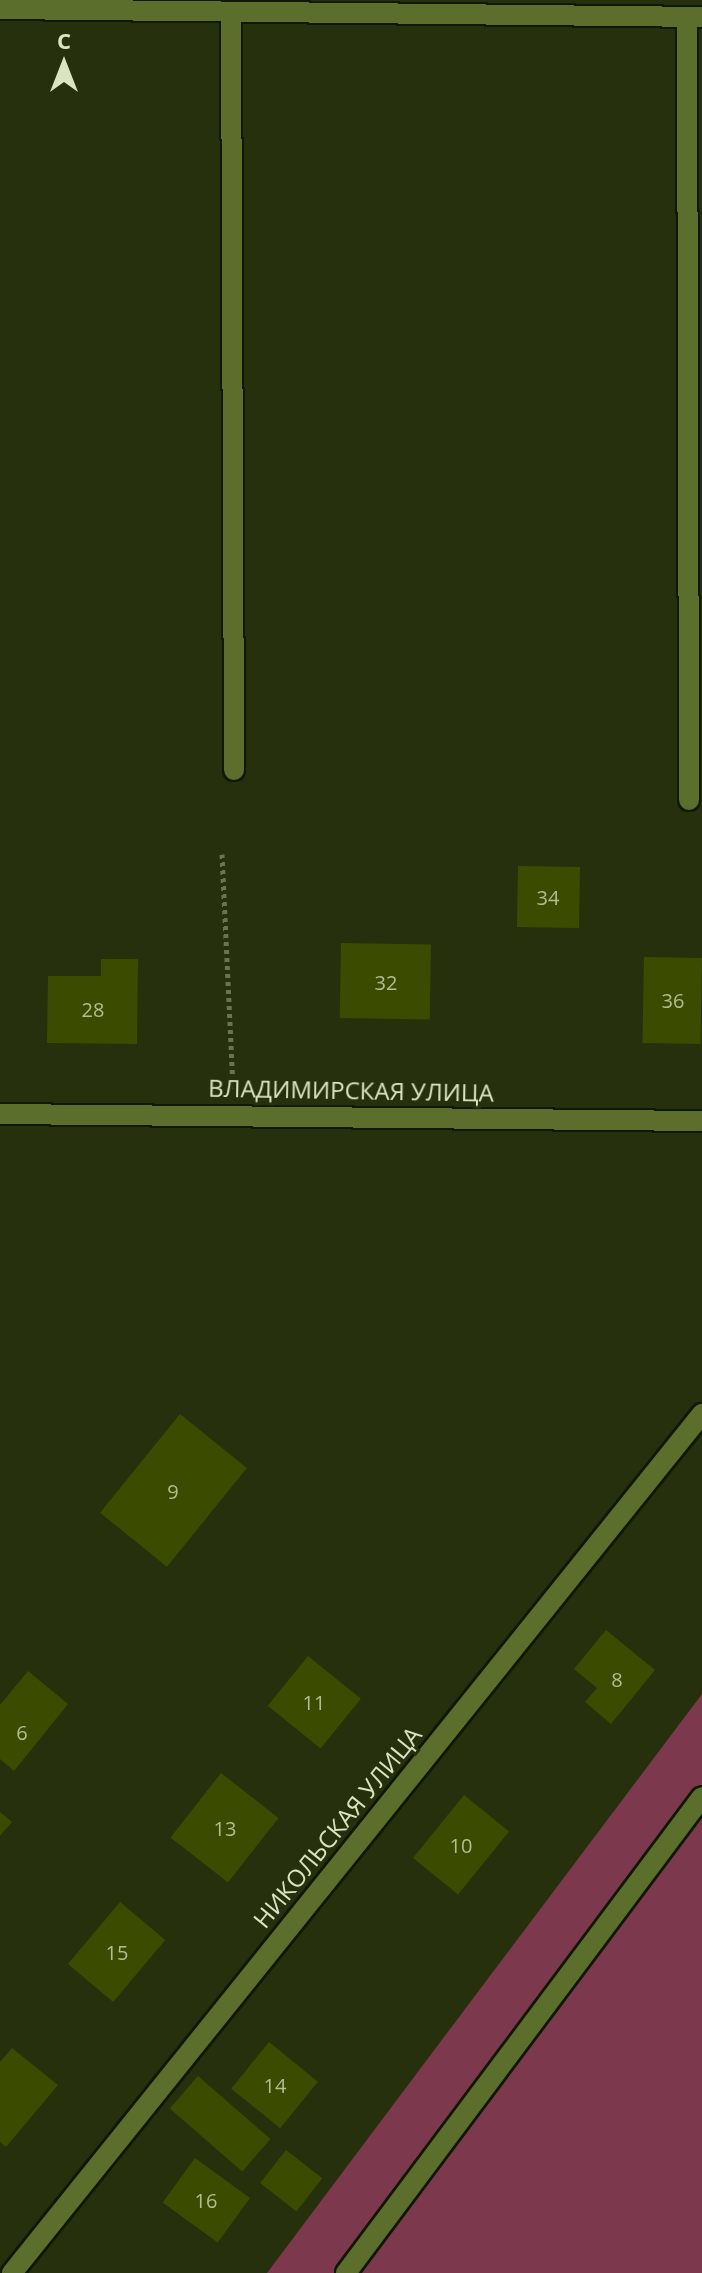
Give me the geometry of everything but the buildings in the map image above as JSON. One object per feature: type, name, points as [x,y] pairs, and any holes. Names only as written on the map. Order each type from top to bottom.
[{"type":"street","points":[[0,9],[695,17],[689,800]]},
{"type":"street","points":[[231,12],[234,770]]},
{"type":"street","name":"ВЛАДИМИРСКАЯ УЛИЦА","points":[[0,1114],[702,1121]]},
{"type":"street","name":"НИКОЛЬСКАЯ УЛИЦА","points":[[12,2273],[702,1414]]},
{"type":"street","points":[[346,2273],[702,1797]]},
{"type":"path","points":[[222,854],[234,1114]]},
{"type":"shaded area","points":[[702,1694],[702,2273],[267,2273],[411,2081]]}]
